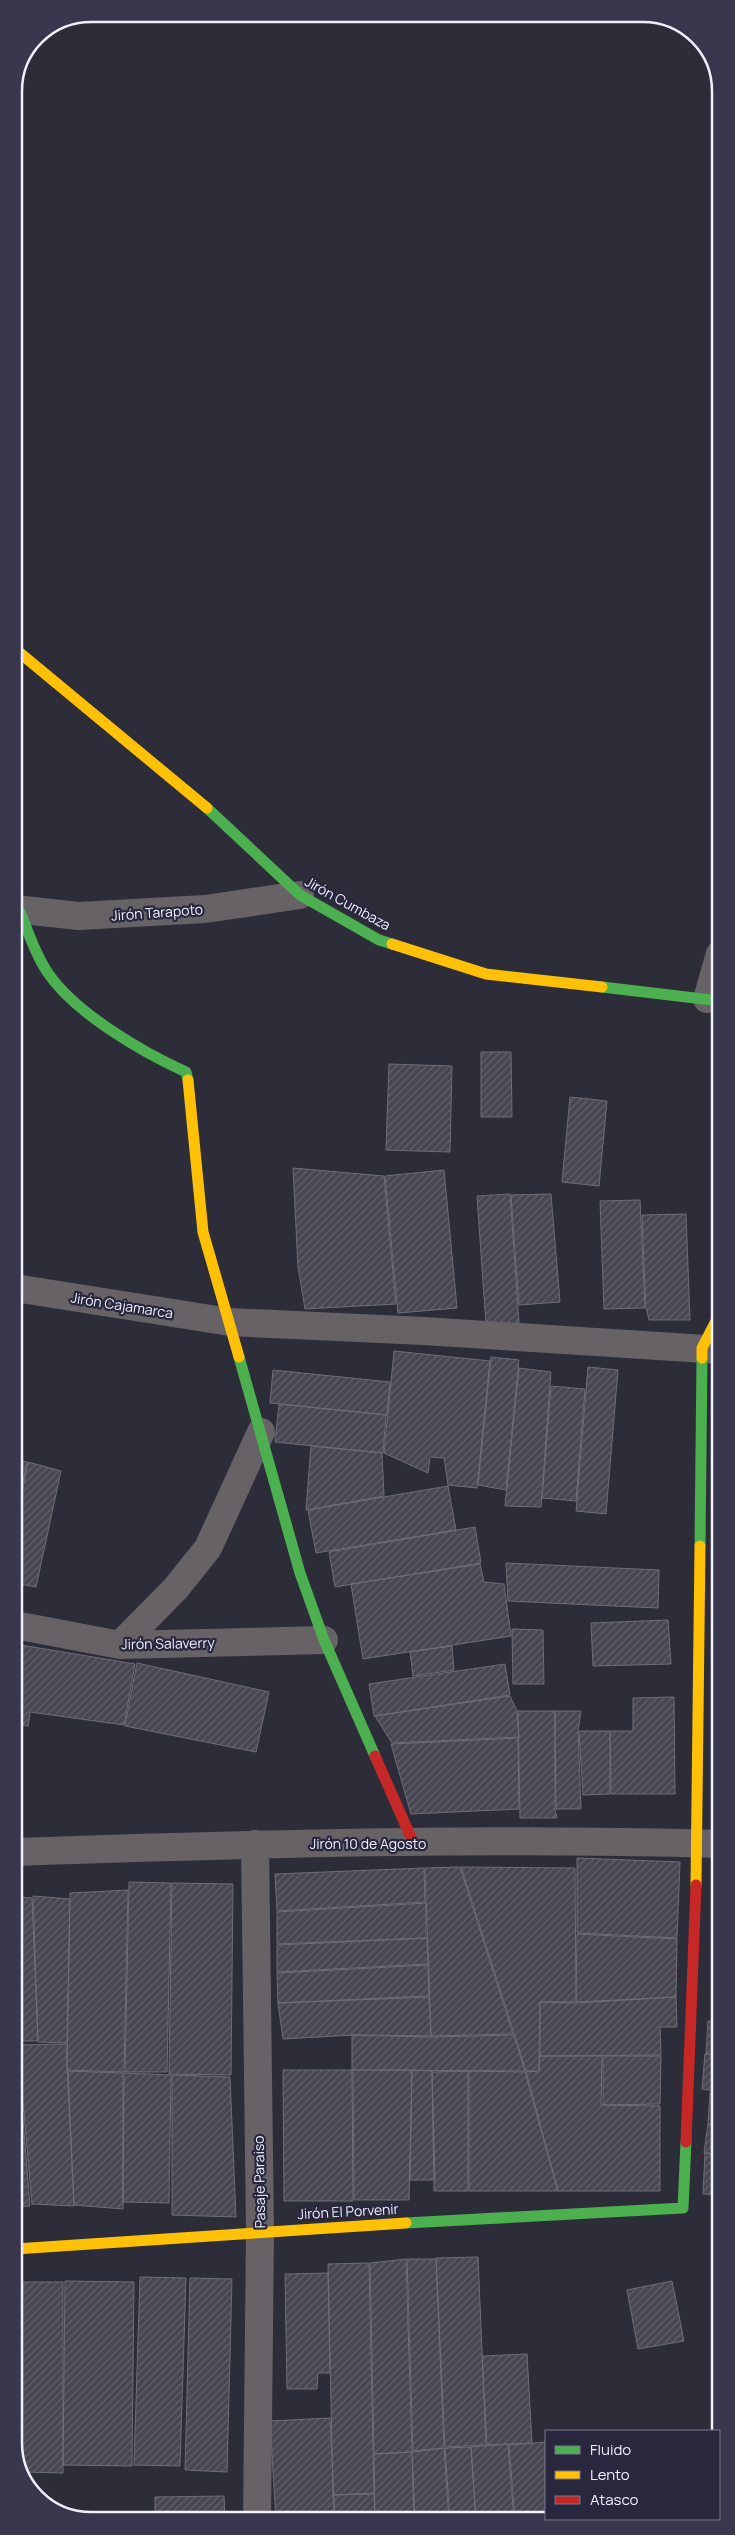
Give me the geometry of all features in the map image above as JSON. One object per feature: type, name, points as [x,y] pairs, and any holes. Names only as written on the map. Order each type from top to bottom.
[{"type":"street","name":"Jirón Cumbaza","points":[[22,654],[102,718],[232,829],[300,895],[379,940],[486,974],[712,1000]]},
{"type":"street","name":"Jirón Tarapoto","points":[[22,910],[79,916],[205,909],[300,895]]},
{"type":"street","points":[[22,920],[47,972],[75,1004],[158,1059],[186,1072],[191,1090],[203,1232],[300,1573],[324,1640],[413,1842]]},
{"type":"street","name":"Jirón Cajamarca","points":[[22,1289],[230,1322],[712,1349]]},
{"type":"street","points":[[710,1844],[712,1349]]},
{"type":"street","points":[[120,1644],[176,1588],[208,1548],[261,1432]]},
{"type":"street","name":"Jirón Salaverry","points":[[22,1627],[120,1644],[324,1640]]},
{"type":"street","name":"Jirón 10 de Agosto","points":[[22,1852],[255,1844],[413,1842],[710,1844]]},
{"type":"street","name":"Pasaje Paraiso","points":[[255,1844],[260,2231],[257,2512]]},
{"type":"street","name":"Jirón El Porvenir","points":[[22,2248],[260,2231],[683,2208],[710,1844]]},
{"type":"building","points":[[481,1052],[511,1052],[512,1117],[481,1117]]},
{"type":"building","points":[[389,1064],[452,1066],[450,1152],[386,1150]]},
{"type":"building","points":[[570,1097],[607,1101],[599,1186],[562,1182]]},
{"type":"building","points":[[293,1168],[384,1176],[396,1304],[305,1309],[298,1267]]},
{"type":"building","points":[[444,1170],[457,1308],[398,1313],[385,1176]]},
{"type":"building","points":[[510,1194],[519,1323],[486,1325],[477,1196]]},
{"type":"building","points":[[551,1194],[560,1302],[519,1305],[511,1195]]},
{"type":"building","points":[[640,1200],[645,1308],[604,1309],[600,1201]]},
{"type":"building","points":[[686,1214],[690,1320],[649,1320],[646,1308],[642,1215]]},
{"type":"building","points":[[394,1351],[490,1361],[477,1488],[448,1485],[444,1458],[430,1457],[428,1473],[384,1453]]},
{"type":"building","points":[[491,1357],[519,1360],[506,1490],[478,1485]]},
{"type":"building","points":[[588,1367],[618,1370],[606,1514],[576,1511]]},
{"type":"building","points":[[519,1368],[551,1372],[541,1507],[505,1506]]},
{"type":"building","points":[[273,1370],[390,1382],[387,1415],[270,1403]]},
{"type":"building","points":[[551,1386],[585,1389],[576,1501],[542,1498]]},
{"type":"building","points":[[279,1404],[386,1415],[383,1453],[275,1442]]},
{"type":"building","points":[[311,1446],[382,1453],[384,1496],[306,1510]]},
{"type":"building","points":[[22,1461],[27,1462],[22,1486]]},
{"type":"building","points":[[28,1462],[61,1471],[36,1587],[22,1584],[22,1492]]},
{"type":"building","points":[[448,1486],[456,1530],[316,1553],[308,1510]]},
{"type":"building","points":[[475,1527],[481,1563],[335,1587],[329,1552]]},
{"type":"building","points":[[506,1563],[659,1570],[658,1608],[508,1601]]},
{"type":"building","points":[[480,1564],[484,1582],[504,1584],[511,1636],[363,1659],[351,1584]]},
{"type":"building","points":[[668,1620],[671,1664],[593,1666],[591,1623]]},
{"type":"building","points":[[512,1629],[543,1630],[544,1684],[513,1684]]},
{"type":"building","points":[[22,1645],[135,1664],[124,1725],[30,1712],[28,1726],[22,1725]]},
{"type":"building","points":[[452,1646],[454,1670],[413,1676],[410,1652]]},
{"type":"building","points":[[137,1663],[269,1692],[256,1752],[125,1726]]},
{"type":"building","points":[[505,1664],[510,1695],[374,1716],[369,1684]]},
{"type":"building","points":[[510,1696],[517,1711],[519,1737],[392,1743],[375,1716]]},
{"type":"building","points":[[674,1697],[675,1794],[611,1794],[610,1731],[633,1731],[633,1698]]},
{"type":"building","points":[[518,1711],[555,1711],[555,1809],[557,1818],[520,1818]]},
{"type":"building","points":[[555,1711],[581,1711],[578,1731],[581,1809],[556,1809]]},
{"type":"building","points":[[579,1731],[610,1731],[610,1794],[583,1795]]},
{"type":"building","points":[[518,1738],[519,1809],[411,1814],[391,1744]]},
{"type":"building","points":[[577,1858],[680,1862],[677,1938],[577,1933]]},
{"type":"building","points":[[460,1867],[513,2034],[431,2036],[425,1868]]},
{"type":"building","points":[[461,1867],[575,1868],[576,2002],[540,2002],[539,2071],[526,2071]]},
{"type":"building","points":[[424,1868],[425,1902],[277,1911],[275,1874]]},
{"type":"building","points":[[129,1882],[171,1883],[167,2072],[125,2072]]},
{"type":"building","points":[[172,1883],[233,1884],[231,2075],[169,2074]]},
{"type":"building","points":[[128,1890],[124,2072],[67,2070],[70,1893]]},
{"type":"building","points":[[33,1896],[70,1899],[67,2043],[38,2042]]},
{"type":"building","points":[[22,1897],[32,1898],[38,2041],[22,2041]]},
{"type":"building","points":[[426,1903],[426,1938],[277,1944],[277,1912]]},
{"type":"building","points":[[577,1934],[677,1939],[676,1997],[576,2002]]},
{"type":"building","points":[[427,1938],[428,1964],[277,1972],[277,1945]]},
{"type":"building","points":[[428,1965],[429,1996],[278,2003],[277,1973]]},
{"type":"building","points":[[429,1997],[431,2036],[353,2035],[283,2039],[278,2003]]},
{"type":"building","points":[[676,1997],[677,2027],[660,2027],[661,2055],[540,2056],[540,2002],[576,2003]]},
{"type":"building","points":[[708,2021],[712,2021],[712,2054],[706,2054]]},
{"type":"building","points":[[352,2035],[432,2037],[514,2035],[525,2071],[352,2070]]},
{"type":"building","points":[[66,2044],[74,2206],[32,2204],[22,2090],[22,2045]]},
{"type":"building","points":[[705,2054],[712,2055],[712,2091],[702,2089]]},
{"type":"building","points":[[540,2056],[602,2056],[601,2105],[660,2106],[660,2191],[558,2191],[526,2071],[539,2072]]},
{"type":"building","points":[[603,2056],[661,2056],[660,2104],[603,2105]]},
{"type":"building","points":[[283,2070],[352,2070],[353,2201],[284,2201]]},
{"type":"building","points":[[353,2070],[412,2070],[409,2200],[354,2200]]},
{"type":"building","points":[[412,2070],[432,2071],[435,2180],[410,2180]]},
{"type":"building","points":[[68,2071],[123,2073],[123,2209],[74,2205]]},
{"type":"building","points":[[468,2071],[468,2191],[434,2191],[432,2072]]},
{"type":"building","points":[[469,2071],[525,2072],[558,2191],[469,2191]]},
{"type":"building","points":[[124,2073],[171,2075],[169,2203],[123,2202]]},
{"type":"building","points":[[172,2075],[230,2077],[236,2217],[172,2215]]},
{"type":"building","points":[[710,2092],[712,2092],[712,2124],[708,2124]]},
{"type":"building","points":[[22,2108],[30,2206],[22,2207]]},
{"type":"building","points":[[708,2124],[712,2124],[712,2153],[704,2153]]},
{"type":"building","points":[[705,2153],[712,2153],[712,2194],[703,2194]]},
{"type":"building","points":[[478,2257],[486,2445],[445,2447],[436,2258]]},
{"type":"building","points":[[406,2259],[412,2452],[374,2454],[370,2263]]},
{"type":"building","points":[[407,2259],[436,2259],[444,2448],[413,2451]]},
{"type":"building","points":[[369,2263],[374,2493],[333,2495],[328,2264]]},
{"type":"building","points":[[328,2273],[330,2373],[318,2373],[317,2389],[287,2389],[285,2274]]},
{"type":"building","points":[[140,2277],[186,2278],[180,2466],[134,2465]]},
{"type":"building","points":[[190,2278],[232,2279],[227,2472],[185,2470]]},
{"type":"building","points":[[65,2281],[134,2282],[132,2466],[63,2465]]},
{"type":"building","points":[[672,2281],[684,2341],[638,2349],[627,2290]]},
{"type":"building","points":[[22,2282],[63,2282],[63,2473],[29,2472],[24,2457],[22,2444]]},
{"type":"building","points":[[527,2354],[532,2443],[487,2445],[482,2356]]},
{"type":"building","points":[[330,2418],[335,2512],[275,2512],[270,2421]]},
{"type":"building","points":[[545,2442],[545,2512],[514,2512],[509,2445]]},
{"type":"building","points":[[508,2444],[513,2512],[475,2512],[471,2447]]},
{"type":"building","points":[[471,2447],[475,2512],[449,2512],[445,2448]]},
{"type":"building","points":[[444,2448],[448,2512],[415,2512],[412,2452]]},
{"type":"building","points":[[412,2452],[414,2512],[375,2512],[374,2454]]},
{"type":"building","points":[[374,2494],[375,2512],[334,2512],[333,2495]]},
{"type":"building","points":[[224,2496],[225,2512],[155,2512],[155,2497]]},
{"type":"traffic: fast","points":[[207,808],[300,895],[379,940],[392,944]]},
{"type":"traffic: fast","points":[[22,917],[39,958],[48,973],[75,1003],[92,1017],[130,1042],[186,1072],[188,1080]]},
{"type":"traffic: fast","points":[[602,987],[712,1000]]},
{"type":"traffic: fast","points":[[239,1357],[300,1573],[324,1640],[375,1756]]},
{"type":"traffic: fast","points":[[700,1546],[702,1358]]},
{"type":"traffic: fast","points":[[406,2223],[683,2208],[686,2142]]},
{"type":"traffic: slow","points":[[22,655],[207,808]]},
{"type":"traffic: slow","points":[[392,944],[486,974],[602,987]]},
{"type":"traffic: slow","points":[[188,1080],[203,1232],[239,1357]]},
{"type":"traffic: slow","points":[[702,1358],[702,1348],[712,1329]]},
{"type":"traffic: slow","points":[[696,1885],[700,1546]]},
{"type":"traffic: slow","points":[[22,2249],[406,2223]]},
{"type":"traffic: jam","points":[[375,1756],[413,1842]]},
{"type":"traffic: jam","points":[[686,2142],[696,1885]]}]
